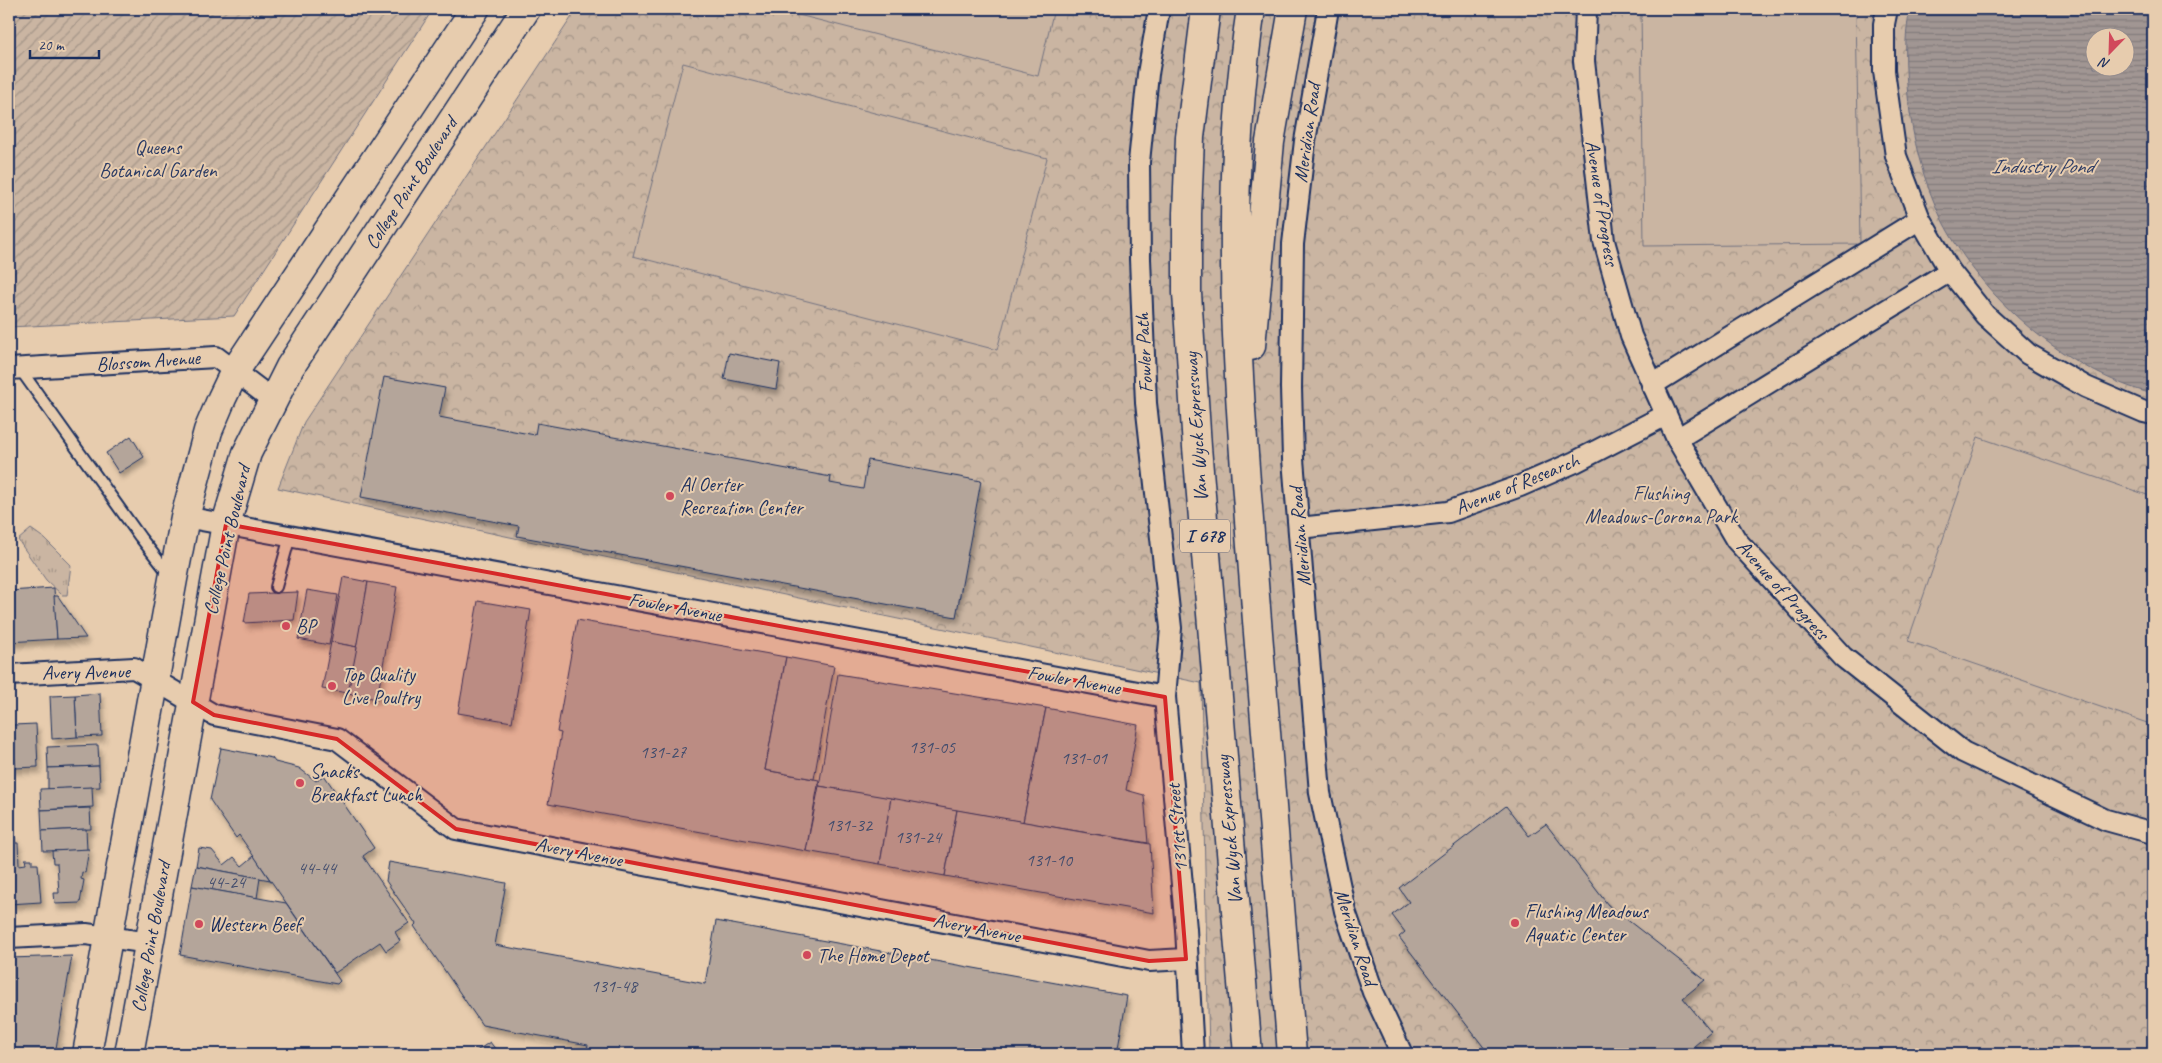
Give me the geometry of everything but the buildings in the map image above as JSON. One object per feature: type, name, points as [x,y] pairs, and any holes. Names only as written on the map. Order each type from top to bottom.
[{"type":"main road","points":[[87,1054],[185,517],[208,432],[235,371],[475,9]]},
{"type":"main road","name":"College Point Boulevard","points":[[130,1054],[226,524],[247,453],[290,367],[526,9]]},
{"type":"main road","name":"I 678","points":[[1251,9],[1240,100],[1234,207],[1234,291],[1243,445],[1292,1054]]},
{"type":"main road","points":[[1243,445],[1266,178],[1276,104],[1293,9]]},
{"type":"main road","name":"Van Wyck Expressway","points":[[1205,12],[1190,137],[1187,214],[1187,293],[1194,400],[1248,1054]]},
{"type":"street","name":"Fowler Path","points":[[1159,9],[1148,74],[1139,162],[1140,259],[1146,403],[1171,628],[1165,697]]},
{"type":"street","name":"Meridian Road","points":[[1328,9],[1304,141],[1293,244],[1291,388],[1293,459],[1320,792],[1345,911],[1373,992],[1402,1054]]},
{"type":"street","name":"Avenue of Progress","points":[[1586,9],[1584,61],[1604,241],[1631,336],[1652,385],[1677,439],[1736,540],[1843,657],[1963,752],[2106,820],[2153,833]]},
{"type":"street","points":[[1887,9],[1884,24],[1884,71],[1896,156],[1920,219],[1950,271],[1985,315],[2028,354],[2086,388],[2153,414]]},
{"type":"street","points":[[1652,385],[1920,219]]},
{"type":"street","points":[[1677,439],[1950,271]]},
{"type":"street","name":"Blossom Avenue","points":[[14,369],[216,357],[273,400]]},
{"type":"street","name":"Avenue of Research","points":[[1299,528],[1448,512],[1520,486],[1575,462],[1666,415]]},
{"type":"street","name":"Fowler Avenue","points":[[185,517],[1165,697]]},
{"type":"street","name":"Avery Avenue","points":[[9,675],[134,668],[214,715],[337,739],[456,829],[1148,961],[1186,959]]},
{"type":"street","name":"131st Street","points":[[1165,697],[1186,929],[1186,959],[1193,1054]]},
{"type":"street","points":[[9,938],[86,934],[150,943]]},
{"type":"lane","points":[[14,369],[173,579]]},
{"type":"lane","points":[[276,587],[290,536]]},
{"type":"highlighted area","points":[[226,524],[1165,697],[1186,959],[1149,961],[456,829],[337,739],[214,715],[193,702]]},
{"type":"green space","name":"Queens Botanical Garden","points":[[9,9],[433,9],[234,316],[9,327]]},
{"type":"green space","name":"Flushing Meadows-Corona Park","points":[[577,9],[2153,9],[2153,1054],[1209,1054],[1201,683],[278,488],[304,422]]},
{"type":"green space","points":[[775,9],[1054,9],[1038,76]]},
{"type":"green space","points":[[1641,9],[1856,9],[1860,244],[1644,246]]},
{"type":"green space","points":[[683,63],[1047,158],[997,350],[633,256]]},
{"type":"green space","points":[[1978,437],[2153,497],[2153,725],[1908,641]]},
{"type":"green space","points":[[31,529],[45,539],[71,565],[67,595],[62,595],[46,580],[18,540]]},
{"type":"water","name":"Industry Pond","points":[[1910,9],[2153,9],[2153,394],[2121,383],[2089,368],[2059,350],[2030,328],[2004,304],[1980,278],[1959,250],[1935,205],[1924,175],[1910,112],[1906,74],[1906,41]]},
{"type":"place","name":"Al Oerter Recreation Center","points":[[670,496]]},
{"type":"place","name":"BP","points":[[286,626]]},
{"type":"place","name":"Top Quality Live Poultry","points":[[332,686]]},
{"type":"place","name":"Snacks Breakfast Lunch","points":[[300,783]]},
{"type":"place","name":"Flushing Meadows Aquatic Center","points":[[1515,923]]},
{"type":"place","name":"Western Beef","points":[[199,924]]},
{"type":"place","name":"The Home Depot","points":[[807,955]]}]
